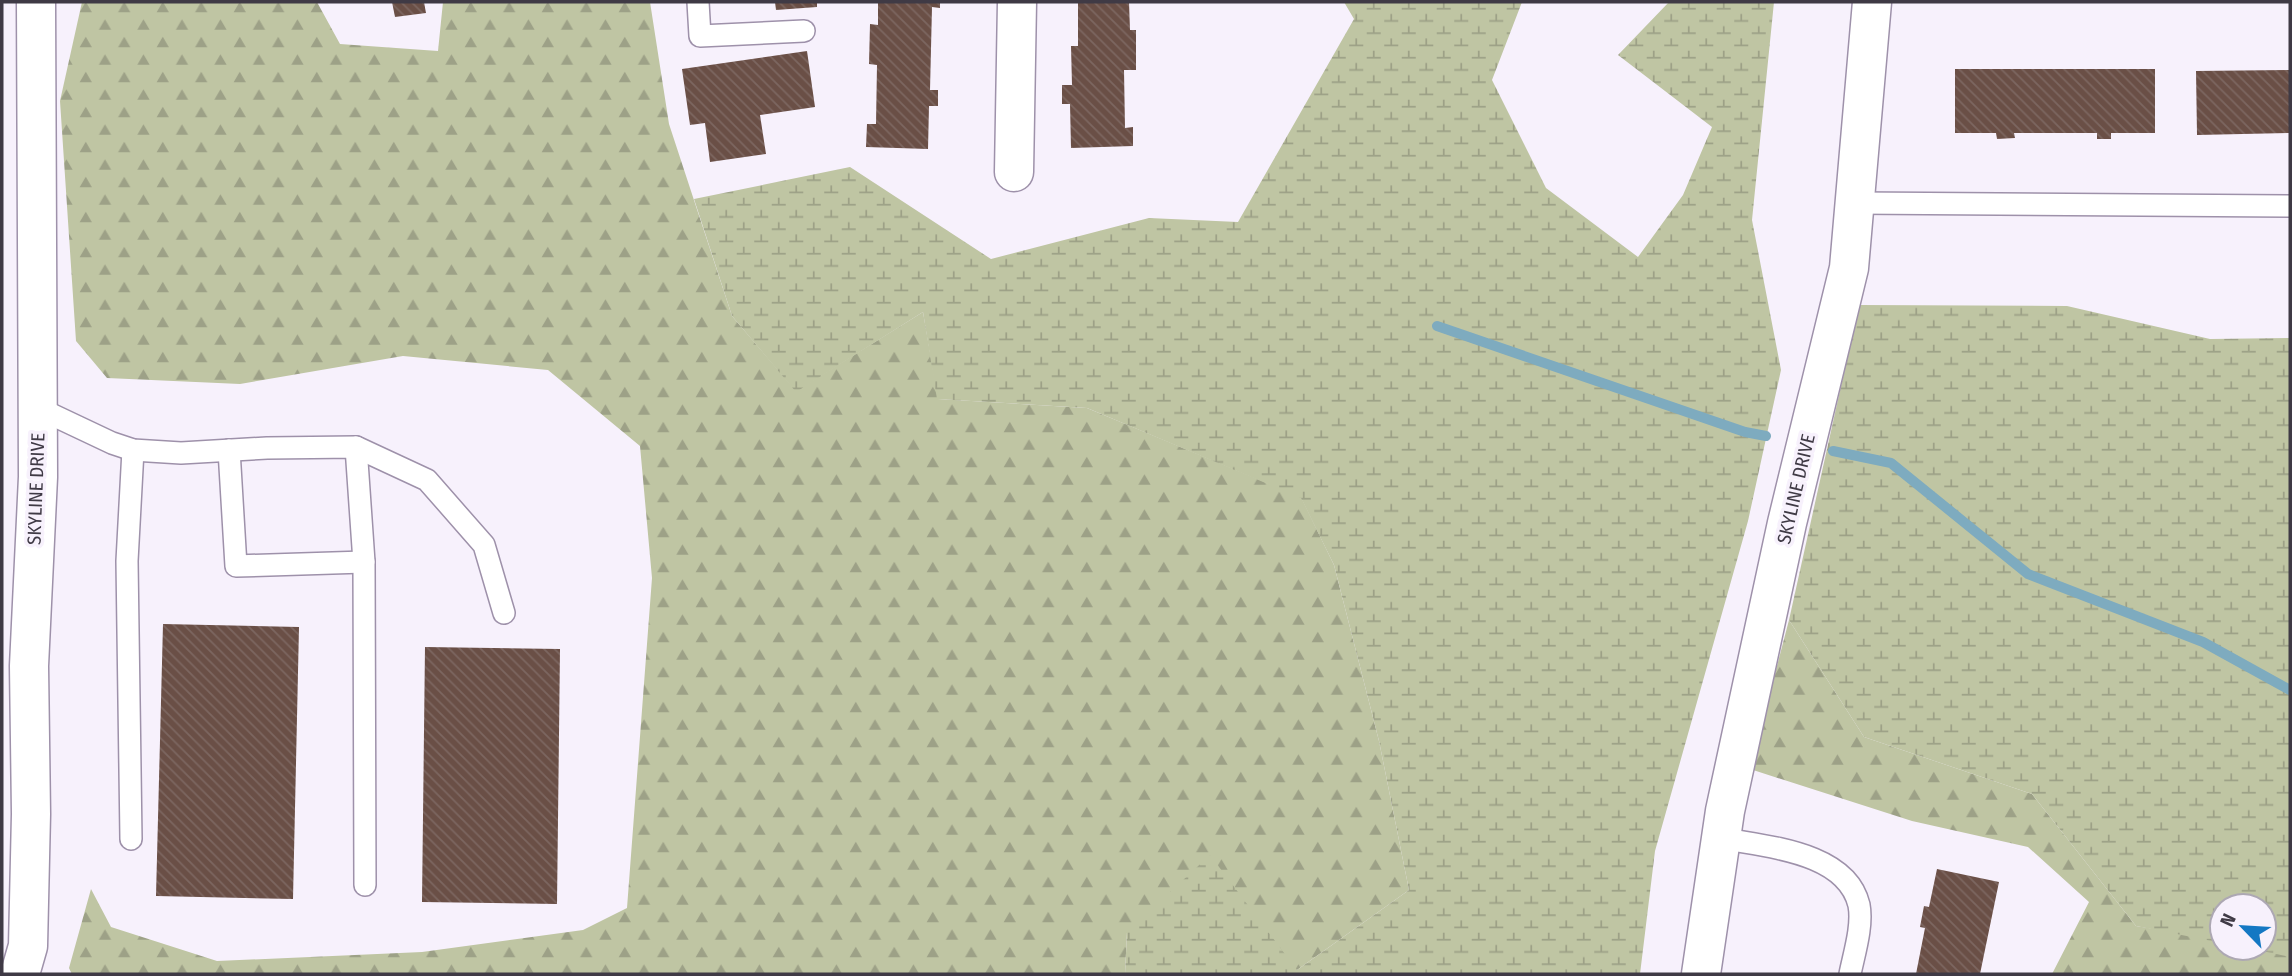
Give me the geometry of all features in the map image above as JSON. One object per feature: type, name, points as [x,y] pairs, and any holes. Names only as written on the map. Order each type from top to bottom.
[{"type":"street","name":"SKYLINE DRIVE","points":[[20,974],[27,946],[31,814],[29,666],[38,477],[36,2]]},
{"type":"street","points":[[1014,172],[1017,2]]},
{"type":"street","name":"SKYLINE DRIVE","points":[[1700,974],[1721,838],[1787,523],[1849,268],[1872,2]]},
{"type":"lane","points":[[698,2],[700,36],[804,31]]},
{"type":"lane","points":[[1855,203],[2290,206]]},
{"type":"lane","points":[[38,408],[133,450],[181,453],[356,447],[427,480],[484,545],[504,613]]},
{"type":"lane","points":[[356,447],[364,562],[365,885]]},
{"type":"lane","points":[[131,839],[127,561],[133,450]]},
{"type":"lane","points":[[229,450],[236,566],[364,562]]},
{"type":"lane","points":[[1721,838],[1813,859],[1833,870],[1852,889],[1859,906],[1850,974]]},
{"type":"green space","points":[[82,2],[317,2],[340,44],[438,51],[443,2],[650,2],[669,124],[732,316],[796,391],[923,312],[938,399],[1087,408],[1301,497],[1334,565],[1379,741],[1409,890],[1297,970],[1127,932],[1125,974],[72,974],[69,968],[91,889],[111,927],[217,961],[422,952],[583,930],[627,908],[652,578],[640,446],[548,370],[403,356],[240,384],[107,378],[76,341],[60,101]]},
{"type":"green space","points":[[1344,2],[1522,2],[1492,80],[1546,188],[1638,257],[1683,195],[1712,127],[1618,55],[1669,2],[1774,2],[1752,220],[1781,370],[1748,521],[1655,851],[1640,974],[1125,974],[1127,932],[1210,855],[1297,970],[1409,890],[1379,741],[1334,565],[1301,498],[1087,408],[937,399],[923,312],[796,392],[732,316],[694,199],[850,167],[991,259],[1149,218],[1238,222],[1354,19]]},
{"type":"green space","points":[[1859,305],[2067,306],[2210,339],[2290,338],[2290,957],[2278,954],[2278,892],[2208,892],[2208,940],[2136,926],[2032,794],[1864,737],[1789,620]]},
{"type":"green space","points":[[1789,620],[1864,737],[2032,794],[2136,926],[2208,938],[2208,962],[2278,962],[2278,950],[2290,951],[2290,974],[2052,974],[2089,902],[2028,847],[1912,821],[1750,769]]},
{"type":"building","points":[[392,2],[424,2],[426,13],[395,17]]},
{"type":"building","points":[[775,2],[817,2],[817,7],[776,10]]},
{"type":"building","points":[[878,2],[940,2],[940,8],[932,7],[930,90],[938,90],[938,106],[929,106],[928,149],[866,147],[867,124],[876,124],[877,65],[869,64],[870,24],[878,25]]},
{"type":"building","points":[[1078,2],[1129,2],[1130,30],[1136,30],[1136,70],[1124,70],[1125,128],[1133,127],[1133,146],[1071,148],[1070,104],[1062,104],[1062,85],[1072,85],[1071,46],[1078,46]]},
{"type":"building","points":[[807,51],[815,107],[760,115],[766,154],[710,162],[705,123],[690,125],[682,69]]},
{"type":"building","points":[[1955,69],[2155,69],[2155,133],[2111,133],[2111,139],[2097,139],[2097,133],[2014,133],[2015,138],[1997,139],[1996,133],[1955,133]]},
{"type":"building","points":[[2290,70],[2290,133],[2197,135],[2196,71]]},
{"type":"building","points":[[163,624],[299,627],[293,899],[156,896]]},
{"type":"building","points":[[425,647],[560,649],[557,904],[422,902]]},
{"type":"building","points":[[1937,869],[1999,882],[1980,974],[1916,974],[1925,928],[1920,927],[1924,906],[1929,907]]},
{"type":"waterway","points":[[1437,326],[1745,432],[1766,436]]},
{"type":"waterway","points":[[1833,451],[1891,463],[2028,574],[2203,642],[2290,690]]}]
